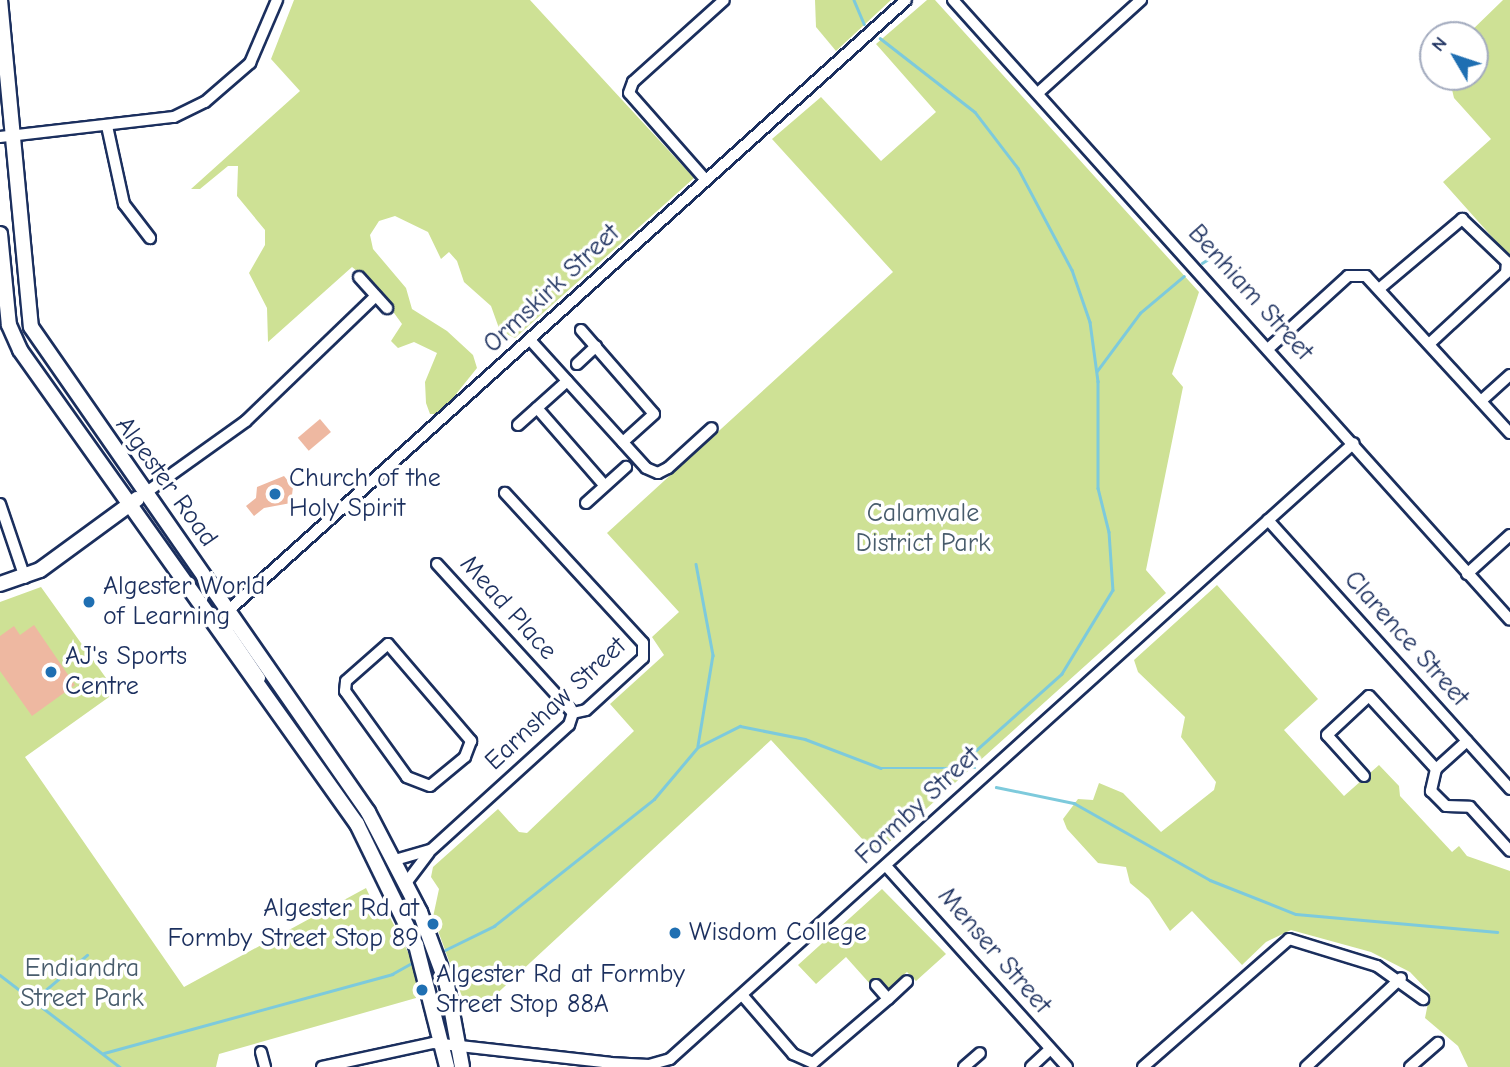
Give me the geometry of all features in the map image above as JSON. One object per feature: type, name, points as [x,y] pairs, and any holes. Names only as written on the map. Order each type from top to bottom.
[{"type":"main road","name":"Algester Road","points":[[0,0],[5,136],[31,327],[144,494],[229,610],[368,812],[406,883],[447,985],[462,1067]]},
{"type":"main road","name":"Algester Road","points":[[0,234],[9,325],[20,350],[356,824],[391,887],[426,974],[444,1044],[447,1067]]},
{"type":"main road","points":[[0,584],[25,578],[144,494]]},
{"type":"street","points":[[5,136],[174,117],[229,85],[250,62],[277,0]]},
{"type":"street","points":[[704,178],[629,93],[633,82],[724,0]]},
{"type":"street","name":"Ormskirk Street","points":[[229,610],[531,341],[704,178],[906,0]]},
{"type":"street","name":"Benhiam Street","points":[[953,0],[1269,348],[1510,620]]},
{"type":"street","points":[[1038,93],[1141,0]]},
{"type":"street","points":[[107,126],[124,204],[150,238]]},
{"type":"street","points":[[1379,289],[1462,219],[1507,262],[1506,273],[1429,344]]},
{"type":"street","points":[[1269,348],[1348,276],[1359,273],[1379,289],[1510,433]]},
{"type":"street","points":[[359,277],[387,308]]},
{"type":"street","points":[[144,494],[246,421],[376,296]]},
{"type":"street","points":[[581,330],[654,414],[623,442]]},
{"type":"street","points":[[531,341],[623,442],[657,473],[712,428]]},
{"type":"street","points":[[577,365],[596,346]]},
{"type":"street","points":[[1481,401],[1510,375]]},
{"type":"street","points":[[518,425],[567,381]]},
{"type":"street","points":[[537,408],[605,486]]},
{"type":"street","name":"Formby Street","points":[[322,1067],[381,1062],[444,1044],[610,1065],[649,1065],[670,1059],[887,867],[1354,443]]},
{"type":"street","points":[[586,503],[626,467]]},
{"type":"street","name":"Earnshaw Street","points":[[395,860],[431,850],[569,725],[573,713],[586,710],[640,663],[645,651],[505,493]]},
{"type":"street","points":[[0,503],[25,578]]},
{"type":"street","name":"Clarence Street","points":[[1268,520],[1510,789]]},
{"type":"street","points":[[1467,574],[1510,535]]},
{"type":"street","name":"Mead Place","points":[[437,564],[573,713]]},
{"type":"street","points":[[196,598],[215,611],[229,610],[228,631],[252,663],[276,712]]},
{"type":"street","points":[[395,646],[468,735],[465,757],[430,786],[415,783],[345,691],[346,681],[381,648],[395,646]]},
{"type":"street","points":[[1364,776],[1327,734],[1369,696],[1436,769]]},
{"type":"street","points":[[1467,741],[1436,769],[1429,784],[1437,800],[1470,807],[1510,851]]},
{"type":"street","points":[[406,883],[431,850]]},
{"type":"street","name":"Menser Street","points":[[887,867],[1066,1067]]},
{"type":"street","points":[[1143,1067],[1289,939],[1359,959],[1401,978],[1423,999]]},
{"type":"street","points":[[1306,1067],[1401,978]]},
{"type":"street","points":[[743,996],[793,1054],[813,1063],[907,981]]},
{"type":"street","points":[[876,985],[888,999]]},
{"type":"street","points":[[1410,1067],[1438,1043]]},
{"type":"street","points":[[1031,1067],[1050,1049]]},
{"type":"street","points":[[261,1052],[265,1067]]},
{"type":"street","points":[[964,1067],[980,1053]]},
{"type":"green space","points":[[294,0],[530,0],[694,178],[515,338],[500,331],[491,306],[464,282],[457,261],[449,252],[441,259],[428,232],[395,216],[379,221],[370,235],[373,249],[406,288],[412,309],[447,331],[473,355],[477,368],[440,414],[430,414],[426,403],[425,382],[437,353],[414,342],[398,348],[391,341],[402,324],[373,284],[352,267],[268,342],[267,308],[249,273],[265,245],[265,230],[237,196],[238,166],[228,166],[200,189],[191,189],[300,91],[271,59]]},
{"type":"green space","points":[[815,0],[891,0],[836,51],[816,27]]},
{"type":"green space","name":"Calamvale District Park","points":[[927,0],[935,0],[1199,292],[1172,374],[1183,387],[1146,570],[1166,593],[876,854],[771,740],[477,1012],[464,1002],[433,917],[439,889],[431,877],[433,867],[498,809],[519,832],[527,833],[634,731],[610,704],[664,655],[652,637],[679,612],[607,533],[893,272],[772,139],[821,97],[881,161],[936,112],[876,44]]},
{"type":"green space","points":[[1503,0],[1510,0],[1510,257],[1443,182],[1491,139],[1454,98],[1452,91],[1489,91],[1489,21],[1481,21]]},
{"type":"green space","points":[[1217,585],[1318,699],[1284,730],[1344,796],[1379,765],[1399,786],[1400,796],[1452,852],[1459,846],[1467,856],[1510,871],[1510,1067],[1468,1067],[1458,1046],[1425,1018],[1430,993],[1410,972],[1371,952],[1291,930],[1266,942],[1242,965],[1192,911],[1170,931],[1149,899],[1130,883],[1126,867],[1098,863],[1067,829],[1063,819],[1078,799],[1093,800],[1099,783],[1123,793],[1161,832],[1214,790],[1216,782],[1181,737],[1185,717],[1138,672],[1134,660]]},
{"type":"green space","name":"Endiandra Street Park","points":[[41,587],[116,692],[25,757],[184,987],[366,888],[374,905],[382,902],[408,952],[417,975],[416,998],[219,1054],[216,1067],[0,1067],[0,602]]},
{"type":"green space","points":[[882,889],[946,954],[916,981],[907,972],[888,989],[878,978],[871,985],[846,957],[816,984],[798,965]]},
{"type":"building","name":"Church of the Holy Spirit","points":[[320,419],[331,432],[309,451],[298,438]]},
{"type":"building","name":"Church of the Holy Spirit","points":[[284,476],[293,487],[291,503],[264,508],[254,516],[246,506],[256,498],[257,487]]},
{"type":"building","points":[[34,625],[75,685],[32,716],[0,671],[0,636],[14,626],[20,635]]},
{"type":"waterway","points":[[854,0],[864,24]]},
{"type":"waterway","points":[[880,38],[975,112],[1018,168],[1072,270],[1090,322],[1098,381],[1098,488],[1109,532],[1113,590],[1062,674],[958,767]]},
{"type":"waterway","points":[[1202,263],[1213,256]]},
{"type":"waterway","points":[[1097,371],[1140,313],[1184,276]]},
{"type":"waterway","points":[[696,564],[713,655],[698,746]]},
{"type":"waterway","points":[[445,950],[494,926],[654,799],[698,747],[740,726],[805,739],[881,768],[975,768]]},
{"type":"waterway","points":[[996,787],[1074,803],[1210,880],[1296,914],[1497,932]]},
{"type":"waterway","points":[[35,999],[87,955]]},
{"type":"waterway","points":[[104,1053],[392,974],[410,964]]},
{"type":"waterway","points":[[0,975],[120,1067]]},
{"type":"place","name":"Church of the Holy Spirit","points":[[275,494]]},
{"type":"place","name":"Algester World of Learning","points":[[89,602]]},
{"type":"place","name":"AJ's Sports Centre","points":[[51,672]]},
{"type":"place","name":"Algester Rd at Formby Street Stop 89","points":[[433,924]]},
{"type":"place","name":"Wisdom College","points":[[675,933]]},
{"type":"place","name":"Algester Rd at Formby Street Stop 88A","points":[[422,990]]}]
